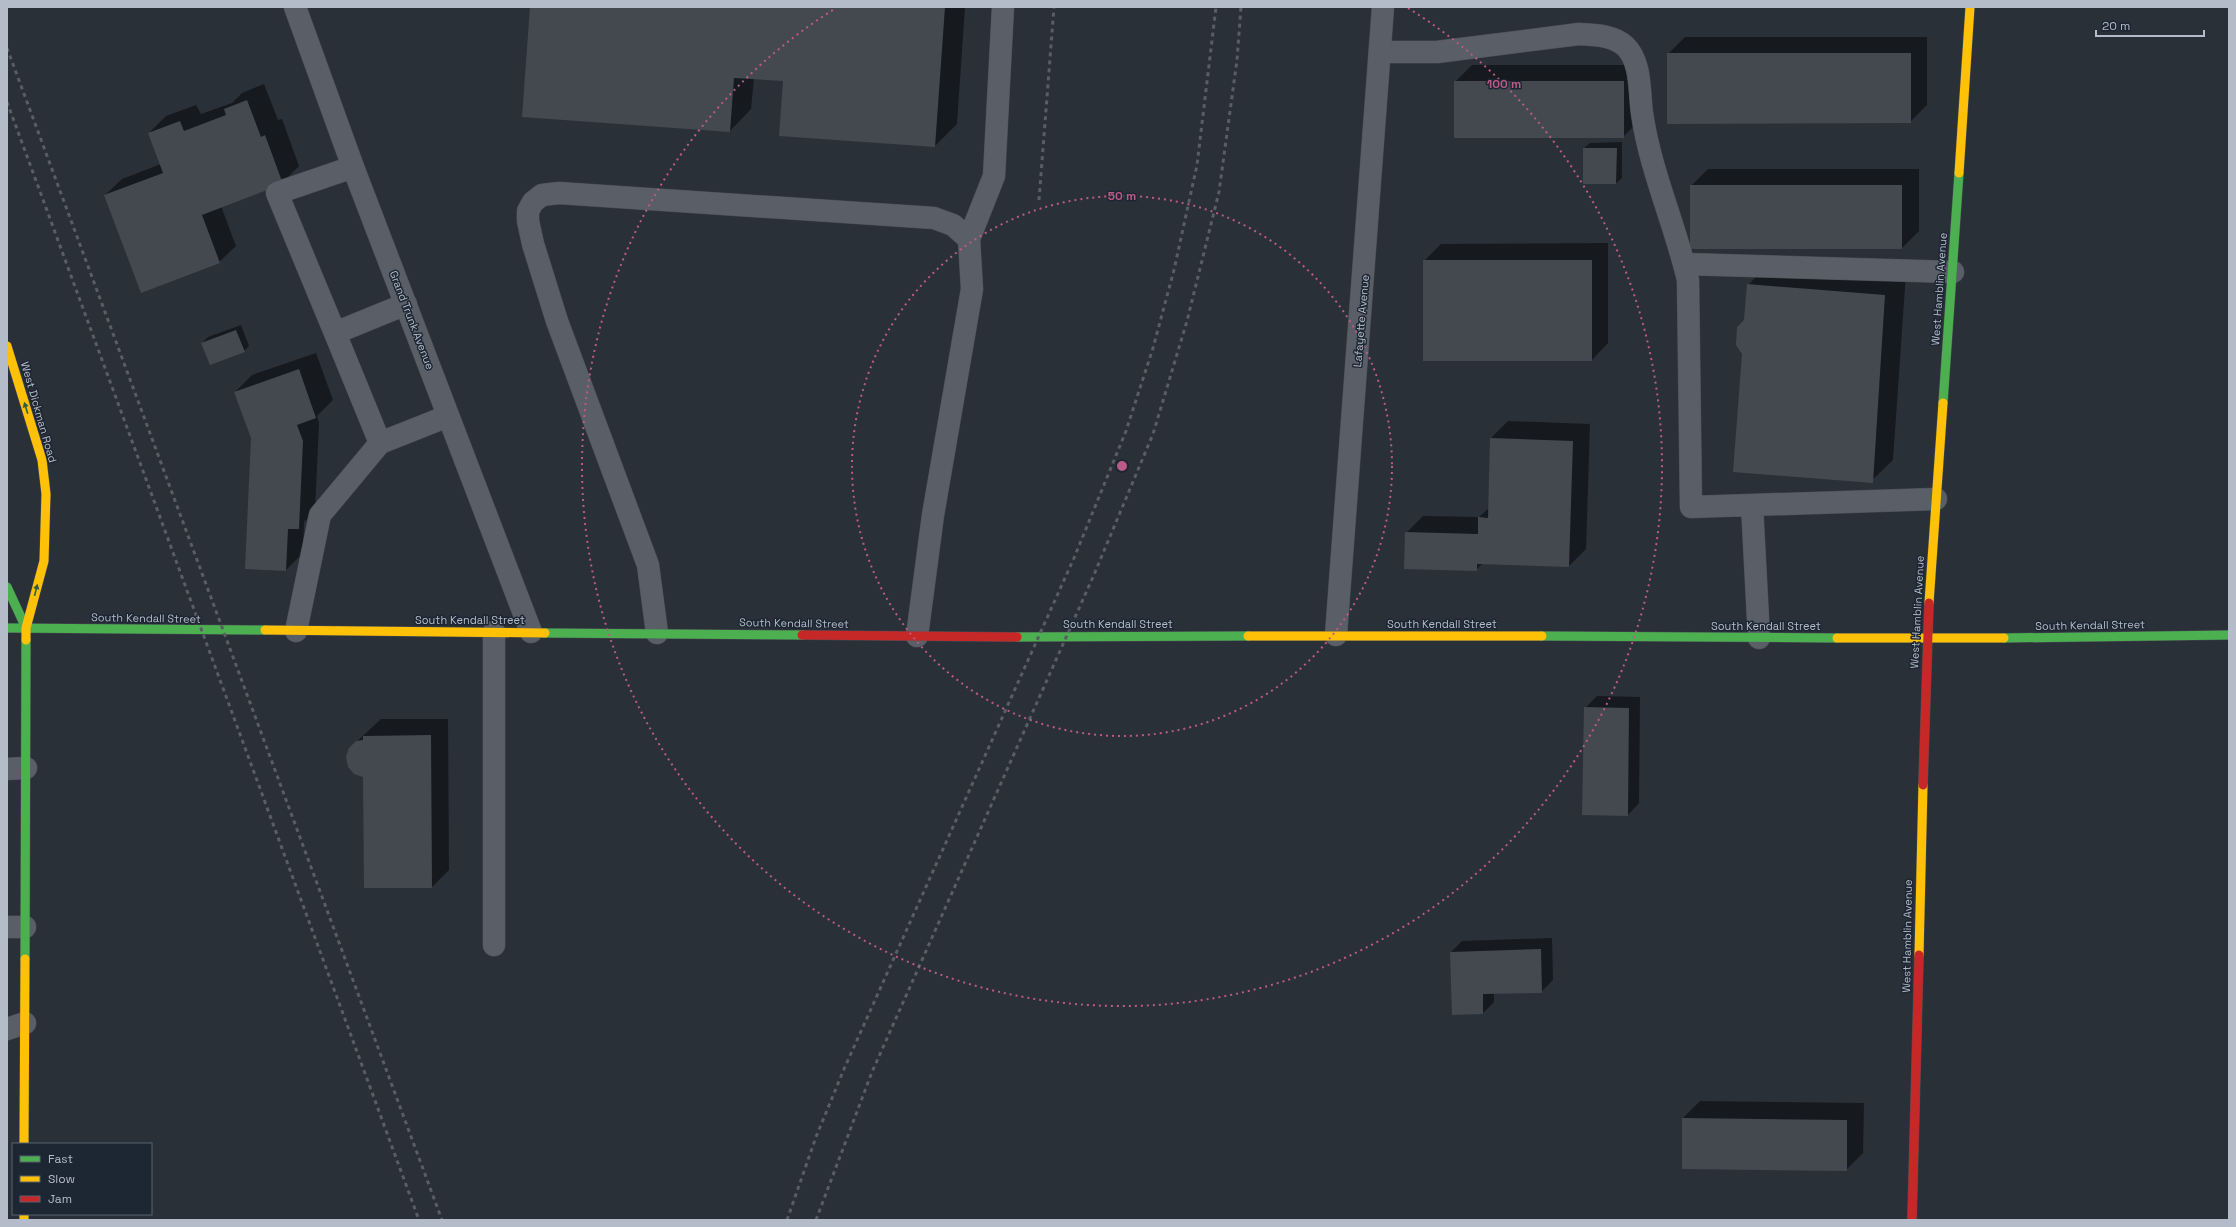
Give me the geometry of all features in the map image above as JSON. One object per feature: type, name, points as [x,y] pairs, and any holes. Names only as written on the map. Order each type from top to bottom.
[{"type":"street","name":"Grand Trunk Avenue","points":[[295,7],[353,167],[531,632]]},
{"type":"street","points":[[917,636],[933,515],[972,289],[969,239],[994,176],[1003,7]]},
{"type":"street","name":"Lafayette Avenue","points":[[1336,635],[1383,7]]},
{"type":"street","name":"West Hamblin Avenue","points":[[1912,1220],[1927,639],[1970,7]]},
{"type":"street","points":[[1380,52],[1437,52],[1579,34],[1602,35],[1625,46],[1634,58],[1647,136],[1670,223],[1688,280],[1691,507],[1936,499]]},
{"type":"street","points":[[353,167],[277,193],[380,443]]},
{"type":"street","points":[[657,633],[648,565],[557,321],[533,244],[528,221],[528,211],[533,202],[542,195],[559,193],[934,218],[954,225],[969,239]]},
{"type":"street","points":[[1684,264],[1953,272]]},
{"type":"street","points":[[335,333],[406,304]]},
{"type":"street","name":"West Dickman Road","points":[[7,346],[42,460],[46,494],[44,561],[26,628],[16,768],[16,1026],[24,1143]]},
{"type":"street","points":[[296,631],[320,515],[380,443],[448,416]]},
{"type":"street","points":[[1752,505],[1759,638]]},
{"type":"street","name":"West Dickman Road","points":[[7,587],[26,628]]},
{"type":"street","name":"South Kendall Street","points":[[7,628],[917,636],[1336,635],[1927,639],[2229,635]]},
{"type":"street","points":[[494,632],[494,945]]},
{"type":"building","points":[[530,7],[945,7],[935,147],[779,136],[783,81],[734,78],[730,132],[522,117]]},
{"type":"building","points":[[1667,53],[1911,53],[1911,123],[1667,124]]},
{"type":"building","points":[[1454,81],[1624,81],[1624,138],[1454,138]]},
{"type":"building","points":[[247,100],[261,137],[265,135],[283,184],[202,215],[220,263],[141,293],[104,195],[163,173],[148,133],[180,121],[184,131],[226,115],[224,109]]},
{"type":"building","points":[[1583,148],[1617,148],[1616,184],[1583,184]]},
{"type":"building","points":[[1690,185],[1902,185],[1902,249],[1690,249]]},
{"type":"building","points":[[1423,260],[1592,260],[1592,361],[1423,361]]},
{"type":"building","points":[[1747,284],[1885,295],[1873,483],[1733,472],[1742,354],[1736,345],[1737,327],[1744,320]]},
{"type":"building","points":[[236,330],[245,352],[210,365],[201,343]]},
{"type":"building","points":[[299,369],[316,418],[297,425],[303,441],[299,529],[288,529],[286,571],[245,569],[251,438],[234,392]]},
{"type":"building","points":[[1490,438],[1573,441],[1569,567],[1477,564],[1477,571],[1404,569],[1405,532],[1478,534],[1478,517],[1488,518]]},
{"type":"building","points":[[1584,707],[1629,708],[1628,816],[1582,815]]},
{"type":"building","points":[[431,735],[432,888],[364,888],[363,777],[354,774],[348,767],[346,757],[349,748],[356,741],[363,740],[363,736]]},
{"type":"building","points":[[1541,949],[1542,993],[1483,994],[1483,1014],[1452,1015],[1450,952]]},
{"type":"building","points":[[1682,1118],[1847,1120],[1847,1171],[1682,1169]]},
{"type":"railway","points":[[1039,200],[1054,7]]},
{"type":"railway","points":[[787,1220],[816,1137],[844,1069],[1074,558],[1126,431],[1153,348],[1174,270],[1197,165],[1216,7]]},
{"type":"railway","points":[[816,1220],[872,1072],[1093,577],[1153,434],[1187,321],[1219,192],[1237,60],[1241,7]]},
{"type":"railway","points":[[7,48],[442,1220]]},
{"type":"railway","points":[[7,102],[419,1220]]},
{"type":"traffic: fast","points":[[1943,403],[1959,173]]},
{"type":"traffic: fast","points":[[7,587],[26,628]]},
{"type":"traffic: fast","points":[[7,628],[265,630]]},
{"type":"traffic: fast","points":[[545,633],[802,635]]},
{"type":"traffic: fast","points":[[2004,638],[2229,635]]},
{"type":"traffic: fast","points":[[1017,637],[1248,636]]},
{"type":"traffic: fast","points":[[1542,636],[1837,638]]},
{"type":"traffic: fast","points":[[25,959],[26,640]]},
{"type":"traffic: slow","points":[[1959,173],[1970,7]]},
{"type":"traffic: slow","points":[[7,346],[42,460],[46,494],[44,561],[26,628],[26,640]]},
{"type":"traffic: slow","points":[[1929,603],[1943,403]]},
{"type":"traffic: slow","points":[[265,630],[545,633]]},
{"type":"traffic: slow","points":[[1248,636],[1542,636]]},
{"type":"traffic: slow","points":[[1837,638],[2004,638]]},
{"type":"traffic: slow","points":[[1919,955],[1923,785]]},
{"type":"traffic: slow","points":[[24,1143],[25,959]]},
{"type":"traffic: slow","points":[[24,1215],[24,1220]]},
{"type":"traffic: jam","points":[[1923,785],[1929,603]]},
{"type":"traffic: jam","points":[[802,635],[1017,637]]},
{"type":"traffic: jam","points":[[1912,1220],[1919,955]]}]
